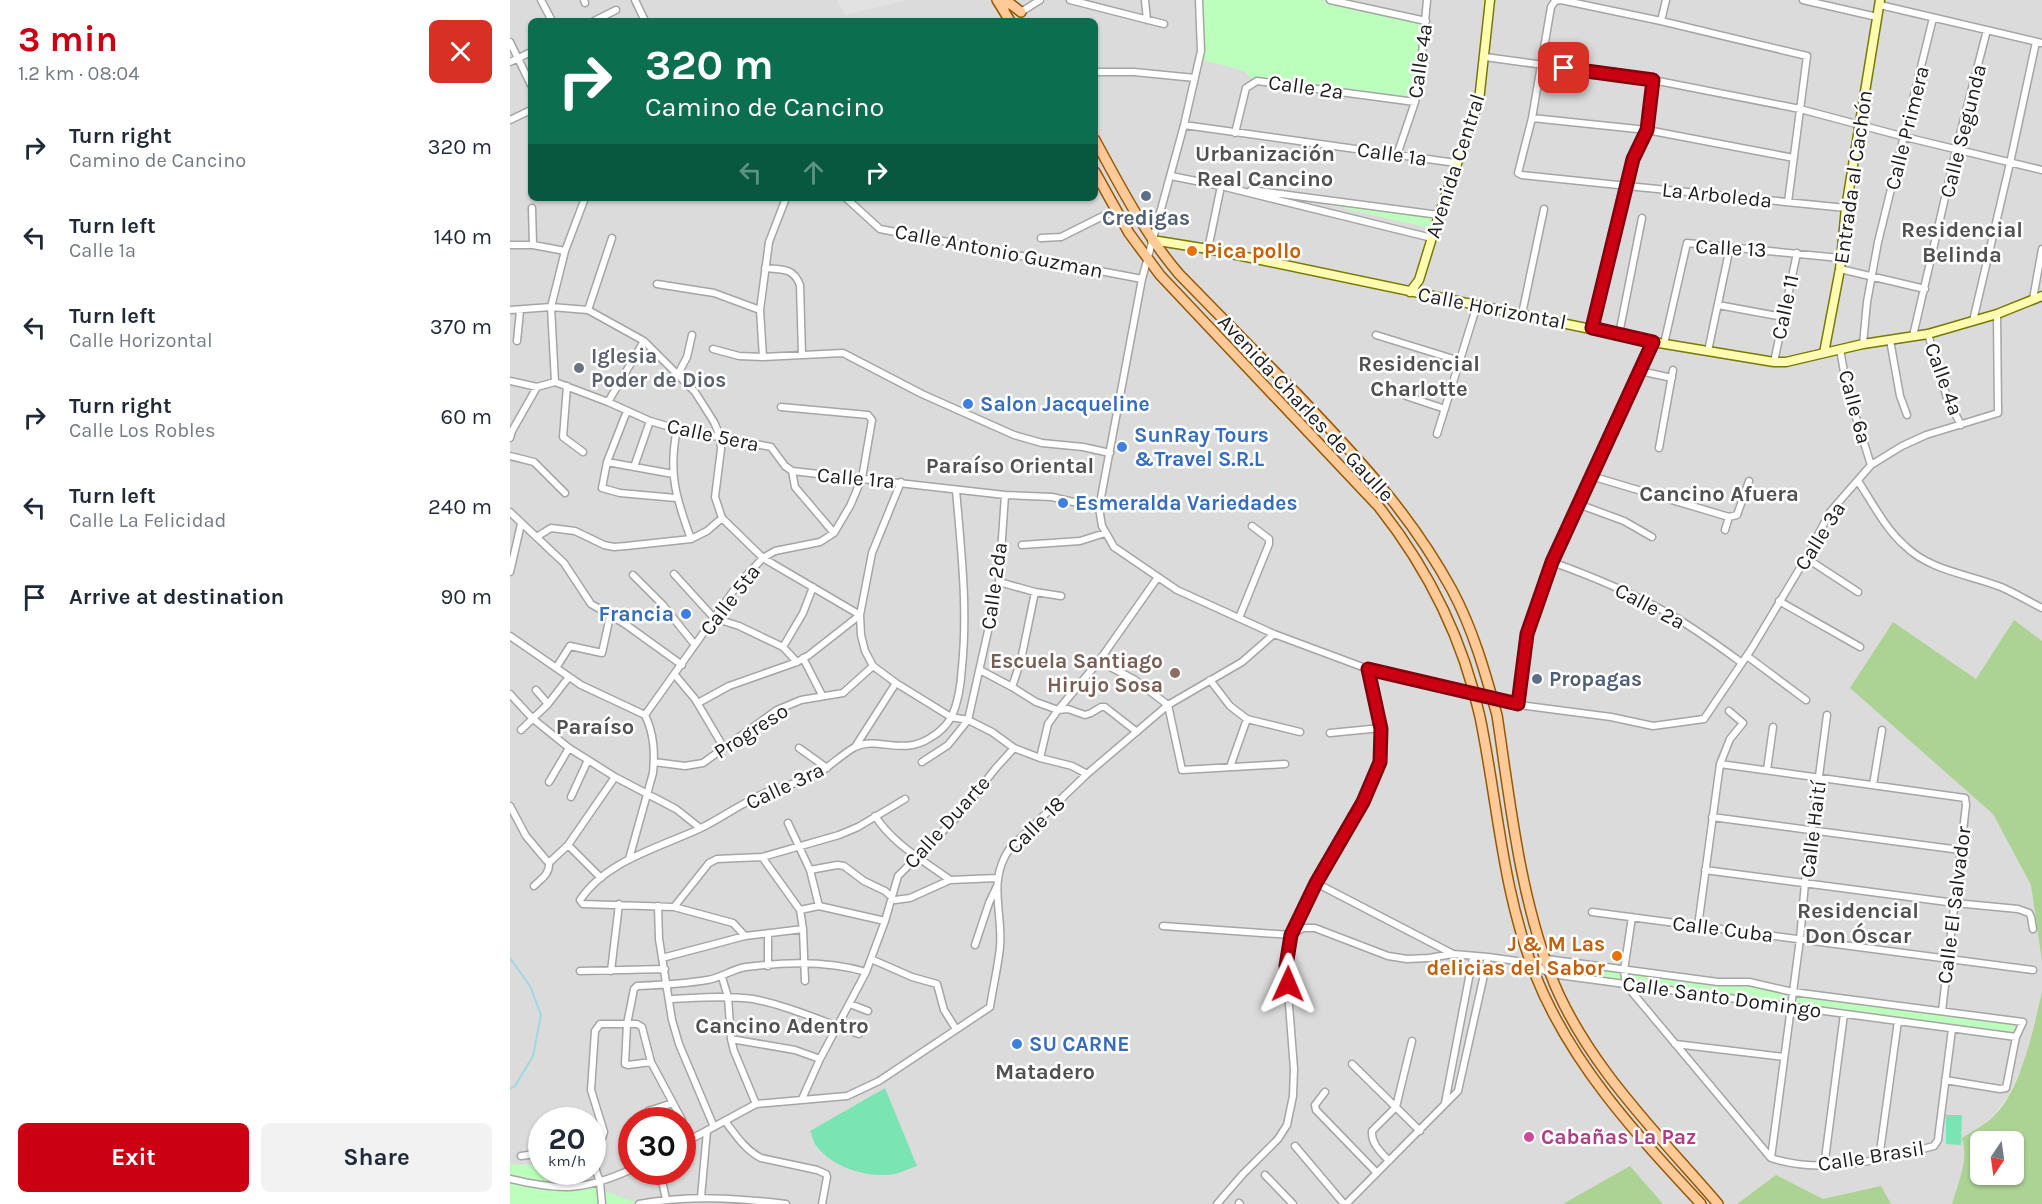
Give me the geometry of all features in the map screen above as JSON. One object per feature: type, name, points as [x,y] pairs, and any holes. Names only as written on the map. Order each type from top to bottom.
[{"type":"main road","points":[[997,0],[1008,18]]},
{"type":"main road","points":[[1013,0],[1025,18]]},
{"type":"main road","name":"Avenida Central","points":[[1410,292],[1419,280],[1456,163],[1479,101],[1490,0]]},
{"type":"main road","points":[[1004,10],[1004,3],[1008,2],[1021,12]]},
{"type":"main road","name":"Entrada al Cachón","points":[[1824,353],[1840,269],[1858,126],[1880,2]]},
{"type":"main road","name":"Avenida Charles de Gaulle","points":[[1098,145],[1152,240],[1179,274],[1355,454],[1411,523],[1433,558],[1457,601],[1480,655],[1497,715],[1518,851],[1529,902],[1551,974],[1567,1009],[1597,1059],[1618,1087],[1718,1204]]},
{"type":"main road","name":"Avenida Charles de Gaulle","points":[[1098,178],[1115,210],[1147,259],[1181,298],[1355,480],[1394,526],[1432,584],[1464,657],[1475,695],[1503,861],[1516,916],[1531,963],[1553,1016],[1585,1068],[1654,1154],[1701,1204]]},
{"type":"main road","name":"Calle Horizontal","points":[[1152,240],[1208,249],[1653,342],[1774,362],[1786,362],[1863,344],[1928,334],[1997,314],[2042,296]]},
{"type":"street","points":[[541,0],[550,18]]},
{"type":"street","points":[[635,0],[644,18]]},
{"type":"street","points":[[1021,12],[1040,0]]},
{"type":"street","points":[[1070,0],[1094,3],[1164,24]]},
{"type":"street","points":[[1145,0],[1147,20]]},
{"type":"street","points":[[1199,0],[1201,51],[1171,176],[1142,279],[1099,508],[1105,533],[1114,547],[1177,590],[1274,634],[1368,669],[1518,704],[1527,634],[1552,562],[1653,342]]},
{"type":"street","points":[[1329,0],[1426,21]]},
{"type":"street","name":"Calle 4a","points":[[1397,155],[1419,85],[1427,0]]},
{"type":"street","points":[[1788,202],[1794,158],[1807,56],[1561,0],[1556,1],[1551,7],[1532,118],[1647,130],[1794,158]]},
{"type":"street","points":[[1661,21],[1666,0]]},
{"type":"street","points":[[1803,0],[1877,17]]},
{"type":"street","points":[[1880,2],[1933,18],[2039,42],[1973,321]]},
{"type":"street","points":[[600,18],[616,10]]},
{"type":"street","name":"Calle Primera","points":[[1863,344],[1867,302],[1878,242],[1933,18]]},
{"type":"street","name":"Calle Segunda","points":[[1913,336],[1956,150],[1987,30]]},
{"type":"street","points":[[510,42],[528,79]]},
{"type":"street","points":[[510,62],[528,53]]},
{"type":"street","points":[[1485,57],[1653,80],[1800,109],[1905,138],[2042,170]]},
{"type":"street","points":[[1098,72],[1134,72],[1195,78]]},
{"type":"street","points":[[1592,328],[1633,159],[1647,130],[1653,80]]},
{"type":"street","name":"Calle 2a","points":[[1235,133],[1246,88],[1257,81],[1415,102]]},
{"type":"street","points":[[510,120],[528,111]]},
{"type":"street","name":"La Arboleda","points":[[1532,118],[1517,169],[1518,173],[1846,208]]},
{"type":"street","name":"Calle 1a","points":[[1184,125],[1456,163]]},
{"type":"street","points":[[1171,176],[1221,186],[1432,238]]},
{"type":"street","points":[[1221,186],[1439,215]]},
{"type":"street","points":[[1208,249],[1221,186]]},
{"type":"street","points":[[510,381],[537,387],[555,382],[551,307],[565,251],[584,201]]},
{"type":"street","points":[[763,357],[760,310],[765,268],[769,242],[785,201]]},
{"type":"street","name":"Calle Antonio Guzman","points":[[849,201],[880,229],[1142,279]]},
{"type":"street","points":[[532,208],[533,245]]},
{"type":"street","points":[[1522,314],[1544,209]]},
{"type":"street","points":[[1041,238],[1061,237],[1115,210]]},
{"type":"street","points":[[1620,334],[1642,218]]},
{"type":"street","points":[[588,310],[612,238]]},
{"type":"street","name":"Calle 13","points":[[1665,344],[1687,243],[1840,258]]},
{"type":"street","points":[[510,245],[533,245],[565,251]]},
{"type":"street","points":[[1708,351],[1730,247]]},
{"type":"street","points":[[2033,299],[2042,249]]},
{"type":"street","name":"Calle 11","points":[[1774,362],[1797,253]]},
{"type":"street","points":[[765,268],[789,270],[796,276],[800,285],[802,355]]},
{"type":"street","points":[[1840,269],[1925,289]]},
{"type":"street","points":[[657,284],[714,293],[760,310]]},
{"type":"street","points":[[1437,434],[1477,305]]},
{"type":"street","points":[[1718,305],[1783,317]]},
{"type":"street","points":[[510,310],[551,307],[588,310],[644,341],[678,374],[709,411],[720,436],[721,449],[715,497],[722,518],[763,558],[860,615]]},
{"type":"street","points":[[517,341],[520,310]]},
{"type":"street","name":"Calle 3a","points":[[1518,704],[1611,717],[1653,726],[1704,719],[1747,656],[1806,558],[1830,512],[1870,465],[1926,435],[1998,413],[1997,314]]},
{"type":"street","name":"Calle 4a","points":[[1928,334],[1947,398],[1961,425]]},
{"type":"street","points":[[678,374],[687,357],[692,335]]},
{"type":"street","points":[[1376,335],[1460,361]]},
{"type":"street","points":[[1890,340],[1900,396],[1908,415]]},
{"type":"street","points":[[608,402],[644,341]]},
{"type":"street","points":[[713,349],[739,356],[763,357],[843,353],[931,399],[1014,435],[1110,453]]},
{"type":"street","name":"Calle 6a","points":[[1840,349],[1847,389],[1870,465]]},
{"type":"street","points":[[1659,448],[1673,370]]},
{"type":"street","points":[[1640,371],[1672,378]]},
{"type":"street","name":"Calle 5era","points":[[555,382],[650,421],[677,429],[771,447],[785,466],[792,471],[795,488],[834,533]]},
{"type":"street","points":[[567,386],[563,437],[583,452]]},
{"type":"street","points":[[511,433],[537,387]]},
{"type":"street","points":[[1406,396],[1445,409]]},
{"type":"street","points":[[781,407],[868,416],[872,420],[862,478],[850,506],[834,533]]},
{"type":"street","points":[[627,411],[608,462],[602,488],[620,493],[676,498]]},
{"type":"street","points":[[634,467],[650,421]]},
{"type":"street","points":[[677,429],[673,450],[676,498],[691,539]]},
{"type":"street","points":[[510,456],[534,462],[565,493]]},
{"type":"street","points":[[608,462],[673,474]]},
{"type":"street","name":"Calle 1ra","points":[[792,471],[1005,495],[1052,497],[1099,508]]},
{"type":"street","points":[[1591,476],[1729,517],[1737,515],[1749,481]]},
{"type":"street","points":[[1858,481],[1897,538],[1912,552],[1947,570],[2000,587],[2042,608]]},
{"type":"street","points":[[901,482],[872,553],[860,615],[865,651],[873,666],[951,717],[968,720],[992,732],[1014,748],[1040,758],[1072,766],[1087,774]]},
{"type":"street","points":[[855,747],[865,744],[912,746],[928,740],[942,730],[951,717],[960,690],[965,635],[965,585],[956,490]]},
{"type":"street","name":"Calle 2da","points":[[922,762],[948,745],[968,720],[999,582],[1005,495]]},
{"type":"street","points":[[1578,504],[1624,521],[1652,537]]},
{"type":"street","points":[[510,512],[564,563],[591,604],[626,624],[682,665]]},
{"type":"street","points":[[1725,530],[1729,517]]},
{"type":"street","points":[[538,536],[551,528],[575,531],[604,545],[614,547],[691,539],[707,531],[722,518]]},
{"type":"street","points":[[510,572],[521,524]]},
{"type":"street","points":[[1239,618],[1269,544],[1269,539],[1252,526]]},
{"type":"street","name":"Calle 5ta","points":[[645,715],[739,582],[763,558],[775,551],[820,542],[834,533]]},
{"type":"street","points":[[1022,545],[1080,540],[1105,533]]},
{"type":"street","points":[[1806,558],[1858,592]]},
{"type":"street","name":"Calle 2a","points":[[1552,562],[1635,595],[1674,617],[1742,663]]},
{"type":"street","points":[[633,574],[662,604],[695,645]]},
{"type":"street","points":[[674,574],[714,618],[739,626],[783,647],[800,660],[822,695]]},
{"type":"street","points":[[1040,758],[1048,724],[1099,661],[1158,577]]},
{"type":"street","points":[[999,582],[1035,592],[1061,596]]},
{"type":"street","points":[[783,647],[803,613],[813,588]]},
{"type":"street","points":[[1012,687],[1021,660],[1035,592]]},
{"type":"street","points":[[1779,601],[1860,647]]},
{"type":"street","points":[[698,703],[729,686],[800,660],[860,615]]},
{"type":"street","points":[[556,668],[570,646],[602,653],[610,616]]},
{"type":"street","name":"Calle 18","points":[[756,1104],[847,1096],[879,1081],[990,1007],[1000,945],[997,882],[1001,861],[1010,848],[1087,774],[1168,705],[1242,662],[1274,634]]},
{"type":"street","points":[[510,636],[569,677],[645,715],[651,729],[654,762],[629,859]]},
{"type":"street","points":[[1747,656],[1806,700]]},
{"type":"street","points":[[1099,661],[1135,680],[1168,705],[1182,770],[1285,764]]},
{"type":"street","name":"Progreso","points":[[654,762],[686,766],[703,763],[777,710],[801,700],[843,693],[873,666]]},
{"type":"street","points":[[1217,1204],[1278,1139],[1287,1125],[1293,1096],[1294,1069],[1286,966],[1291,935],[1316,883],[1372,783],[1380,762],[1381,729],[1368,669]]},
{"type":"street","points":[[980,670],[1036,702],[1058,710],[1068,709],[1085,715],[1105,707],[1137,732]]},
{"type":"street","points":[[675,675],[698,703],[723,748]]},
{"type":"street","points":[[521,730],[548,704],[569,677]]},
{"type":"street","points":[[1210,680],[1230,706],[1247,719],[1300,732]]},
{"type":"street","points":[[855,747],[896,683]]},
{"type":"street","points":[[536,690],[548,704]]},
{"type":"street","points":[[510,694],[532,718],[568,748],[615,777],[676,809],[700,828]]},
{"type":"street","points":[[1698,926],[1720,764],[1730,739],[1743,723],[1729,711]]},
{"type":"street","name":"Calle Haití","points":[[1771,1158],[1827,715]]},
{"type":"street","points":[[1230,767],[1247,719]]},
{"type":"street","points":[[1767,770],[1773,727]]},
{"type":"street","points":[[1330,733],[1381,729]]},
{"type":"street","points":[[1720,764],[1873,785],[1882,730]]},
{"type":"street","name":"Calle 3ra","points":[[619,904],[583,904],[580,900],[588,888],[629,859],[700,828],[766,792],[810,777],[827,768],[855,747]]},
{"type":"street","points":[[549,782],[568,748]]},
{"type":"street","points":[[799,748],[827,768]]},
{"type":"street","name":"Calle Duarte","points":[[802,1099],[820,1059],[866,972],[885,921],[898,876],[960,814],[994,769],[1014,748]]},
{"type":"street","points":[[571,797],[588,760]]},
{"type":"street","points":[[549,862],[568,845],[615,777]]},
{"type":"street","name":"Calle El Salvador","points":[[1873,785],[1965,798],[1966,806],[1942,1011]]},
{"type":"street","points":[[674,908],[709,863],[717,859],[762,857],[798,848],[838,835],[905,799]]},
{"type":"street","points":[[510,806],[526,837],[549,862],[550,869],[534,886]]},
{"type":"street","points":[[875,816],[891,837],[915,857],[950,880]]},
{"type":"street","points":[[1712,817],[1960,850]]},
{"type":"street","points":[[788,822],[810,870],[819,906]]},
{"type":"street","points":[[568,845],[601,878]]},
{"type":"street","points":[[762,857],[800,910],[804,929],[805,981]]},
{"type":"street","points":[[810,870],[837,865],[844,866],[864,881],[885,891],[895,900],[910,898],[950,880],[997,882],[975,945]]},
{"type":"street","points":[[1706,870],[2025,911],[2031,917],[2033,929]]},
{"type":"street","points":[[1316,883],[1453,954]]},
{"type":"street","points":[[611,971],[619,904],[674,908],[733,923],[745,936]]},
{"type":"street","points":[[658,906],[657,924],[662,958],[679,1044],[710,1129],[701,1197]]},
{"type":"street","points":[[800,910],[819,906],[885,921]]},
{"type":"street","name":"Calle Cuba","points":[[1592,912],[2033,970]]},
{"type":"street","points":[[1632,917],[1624,970],[1626,985],[1771,1158]]},
{"type":"street","points":[[1163,926],[1291,935],[1303,928],[1315,928],[1388,956],[1407,959],[1453,954],[1531,963]]},
{"type":"street","points":[[662,958],[745,936],[804,929]]},
{"type":"street","points":[[768,933],[768,966]]},
{"type":"street","points":[[1429,958],[1432,943]]},
{"type":"street","points":[[1445,1105],[1473,957]]},
{"type":"street","points":[[1295,1146],[1345,1204],[1420,1131],[1458,1092],[1488,957]]},
{"type":"street","points":[[871,959],[912,977],[937,984],[944,1010],[956,1029]]},
{"type":"street","name":"Calle Santo Domingo","points":[[1546,959],[1718,982],[1749,982],[1793,992],[2023,1022],[2016,1037],[1551,974],[1531,963],[1546,959]]},
{"type":"street","points":[[651,1062],[625,1064],[627,1024],[635,987],[706,981],[746,967],[836,965],[866,972]]},
{"type":"street","points":[[580,971],[664,969]]},
{"type":"street","points":[[696,1136],[756,1104],[742,1073],[731,1039],[728,997],[722,976]]},
{"type":"street","points":[[669,999],[728,997],[768,1002],[859,1034]]},
{"type":"street","points":[[850,1004],[868,1011]]},
{"type":"street","points":[[1824,1167],[1844,1014]]},
{"type":"street","points":[[1879,1158],[1898,1021]]},
{"type":"street","points":[[596,1107],[591,1090],[596,1031],[600,1024],[637,1024],[642,1027],[651,1062],[675,1107]]},
{"type":"street","name":"Calle Brasil","points":[[1771,1158],[1786,1163],[1824,1167],[1934,1146],[1940,1131],[1952,1029]]},
{"type":"street","points":[[1946,1080],[2006,1088],[2016,1037]]},
{"type":"street","points":[[731,1039],[795,1050],[820,1059]]},
{"type":"street","points":[[1389,1161],[1375,1145],[1371,1134],[1396,1107],[1412,1041]]},
{"type":"street","points":[[1675,1044],[1784,1057]]},
{"type":"street","points":[[1352,1064],[1420,1131]]},
{"type":"street","points":[[1325,1092],[1314,1105],[1316,1110],[1377,1173]]},
{"type":"street","points":[[660,1107],[673,1103]]},
{"type":"street","points":[[725,1120],[739,1140],[760,1158],[826,1174],[822,1204]]},
{"type":"street","points":[[521,1156],[528,1155]]},
{"type":"street","points":[[1265,1176],[1293,1204]]},
{"type":"street","points":[[510,1179],[528,1182]]},
{"type":"street","points":[[546,1185],[564,1188],[582,1185]]},
{"type":"street","points":[[600,1185],[602,1204]]},
{"type":"street","points":[[663,1185],[666,1199]]},
{"type":"street","points":[[639,1204],[666,1199],[701,1197],[786,1204]]},
{"type":"shaded area","points":[[510,0],[2042,0],[2042,852],[2032,892],[2042,962],[2042,991],[2025,1060],[2010,1093],[1993,1117],[1970,1131],[1970,1143],[1955,1204],[510,1204]]},
{"type":"shaded area","points":[[837,0],[907,0],[845,15]]},
{"type":"green space","points":[[1201,0],[1320,0],[1423,24],[1418,86],[1413,102],[1251,78],[1245,71],[1203,60]]},
{"type":"green space","points":[[1265,190],[1436,212],[1430,228]]},
{"type":"green space","points":[[2014,620],[2042,641],[2042,962],[2031,885],[1993,814],[1850,688],[1893,622],[1976,679]]},
{"type":"green space","points":[[1548,960],[2021,1023],[2015,1035],[1552,973]]},
{"type":"green space","points":[[2042,991],[2042,1204],[1952,1204],[1963,1163],[1962,1138],[1970,1133],[1970,1185],[2024,1185],[2024,1131],[1973,1131],[1993,1117],[2012,1091],[2030,1040]]},
{"type":"green space","points":[[885,1088],[917,1166],[895,1174],[874,1175],[851,1170],[830,1159],[815,1144],[810,1131]]},
{"type":"green space","points":[[1946,1115],[1962,1115],[1961,1145],[1946,1144]]},
{"type":"green space","points":[[510,1164],[528,1165],[528,1185],[589,1185],[639,1204],[510,1204]]},
{"type":"green space","points":[[1630,1166],[1663,1204],[1563,1204]]},
{"type":"green space","points":[[1776,1175],[1823,1199],[1881,1186],[1891,1204],[1737,1204]]},
{"type":"waterway","points":[[510,958],[530,986],[541,1015],[533,1056],[515,1086],[510,1089]]},
{"type":"place","name":"Credigas","points":[[1146,196]]},
{"type":"place","name":"Pica pollo","points":[[1192,251]]},
{"type":"place","name":"Iglesia Poder de Dios","points":[[579,368]]},
{"type":"place","name":"Salon Jacqueline","points":[[968,404]]},
{"type":"place","name":"SunRay Tours &Travel S.R.L","points":[[1122,447]]},
{"type":"place","name":"Esmeralda Variedades","points":[[1063,503]]},
{"type":"place","name":"Francia","points":[[686,614]]},
{"type":"place","name":"Escuela Santiago Hirujo Sosa","points":[[1175,673]]},
{"type":"place","name":"Propagas","points":[[1537,679]]},
{"type":"place","name":"J & M Las delicias del Sabor","points":[[1617,956]]},
{"type":"place","name":"SU CARNE","points":[[1017,1044]]},
{"type":"place","name":"Cabañas La Paz","points":[[1529,1137]]},
{"type":"district","name":"Urbanización Real Cancino","points":[[1265,166]]},
{"type":"district","name":"Residencial Belinda","points":[[1962,242]]},
{"type":"district","name":"Residencial Charlotte","points":[[1419,376]]},
{"type":"district","name":"Paraíso Oriental","points":[[1010,465]]},
{"type":"district","name":"Cancino Afuera","points":[[1719,493]]},
{"type":"district","name":"Paraíso","points":[[595,726]]},
{"type":"district","name":"Residencial Don Óscar","points":[[1858,922]]},
{"type":"district","name":"Cancino Adentro","points":[[782,1025]]},
{"type":"district","name":"Matadero","points":[[1045,1071]]},
{"type":"route","points":[[1288,984],[1286,966],[1291,935],[1316,883],[1363,802],[1380,762],[1381,729],[1368,669],[1518,704],[1527,634],[1552,562],[1653,342],[1592,328],[1633,159],[1647,130],[1653,80],[1564,68]]}]
